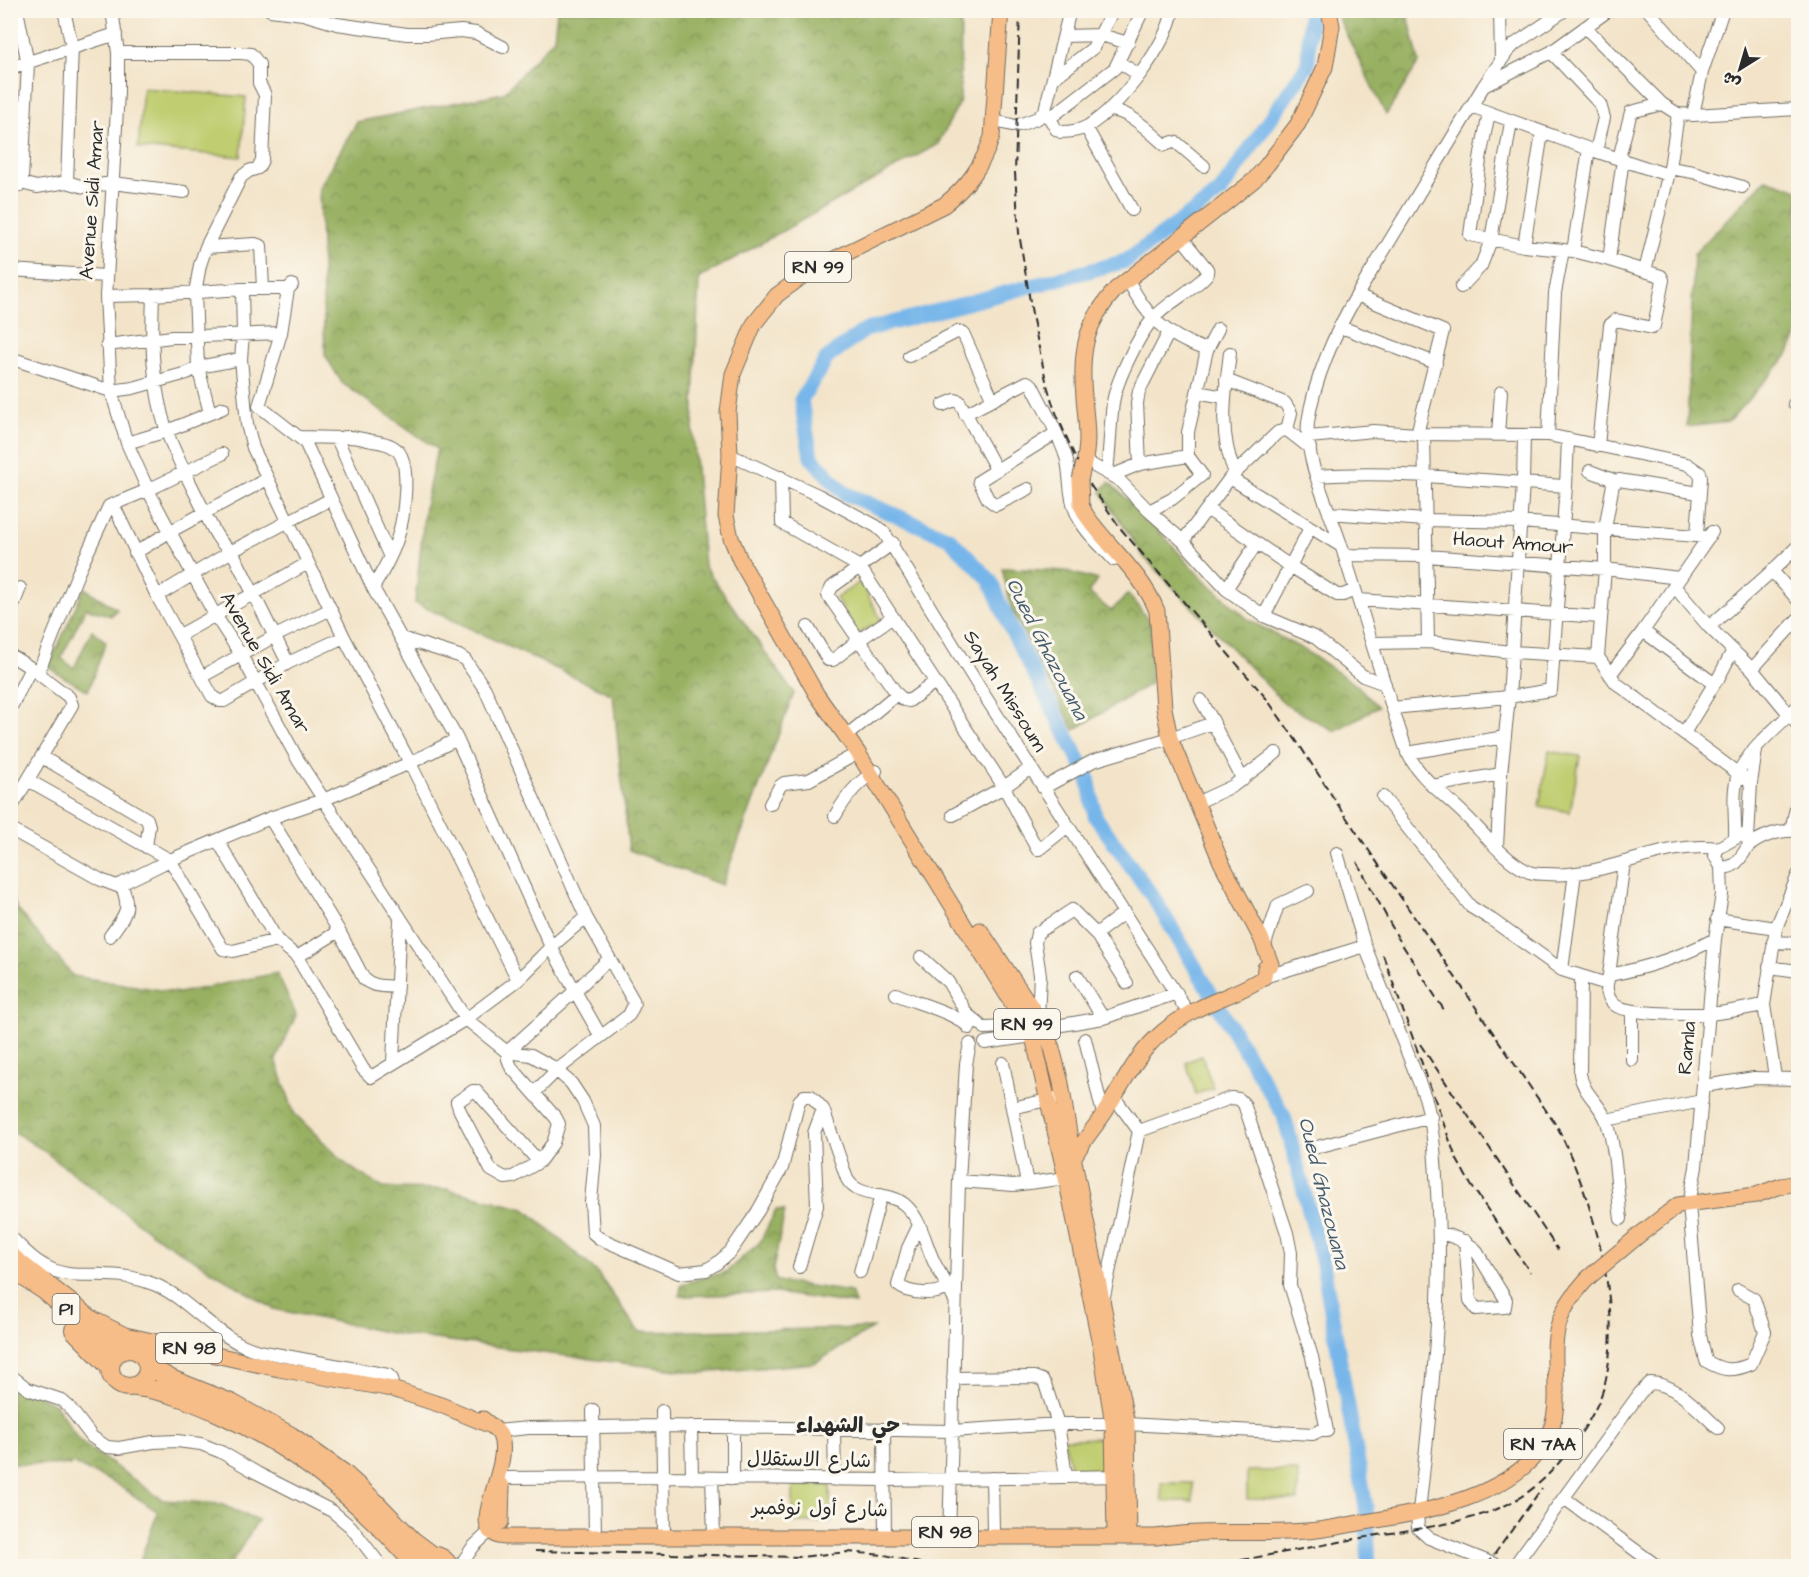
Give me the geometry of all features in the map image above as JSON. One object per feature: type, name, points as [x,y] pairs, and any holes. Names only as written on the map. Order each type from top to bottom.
[{"type":"highway","name":"P1","points":[[10,1268],[45,1292],[101,1338],[131,1349]]},
{"type":"highway","name":"P1","points":[[10,1281],[75,1331],[109,1366]]},
{"type":"highway","points":[[157,1342],[113,1357],[109,1366],[112,1379],[123,1387],[157,1390],[194,1402],[241,1423],[287,1449],[322,1473],[352,1498],[416,1566],[424,1557],[432,1555]]},
{"type":"highway","points":[[131,1349],[153,1350],[160,1347],[187,1352],[190,1348]]},
{"type":"highway","points":[[131,1349],[145,1378],[136,1387]]},
{"type":"highway","points":[[131,1349],[171,1378],[231,1403],[291,1436],[343,1473],[412,1540],[432,1555],[443,1558],[448,1566]]},
{"type":"main road","name":"RN 99","points":[[1001,10],[992,137],[985,157],[974,176],[961,192],[944,206],[810,271],[777,295],[754,324],[733,374],[728,412],[730,455],[726,516],[731,538],[752,580],[848,734],[1052,1047],[1055,1098],[1102,1302],[1120,1424],[1122,1533]]},
{"type":"main road","points":[[1069,1157],[1103,1114],[1144,1049],[1153,1039],[1195,1011],[1248,988],[1267,971],[1261,938],[1221,862],[1170,738],[1164,708],[1160,626],[1157,611],[1151,596],[1139,578],[1086,515],[1081,505],[1096,470],[1084,398],[1083,355],[1086,337],[1103,303],[1128,280],[1254,180],[1298,124],[1325,67],[1332,26],[1329,10]]},
{"type":"main road","name":"RN 99","points":[[848,734],[858,753],[873,772]]},
{"type":"main road","name":"RN 99","points":[[1069,1157],[1101,1349],[1120,1424]]},
{"type":"main road","name":"RN 7AA","points":[[1176,1534],[1318,1530],[1445,1506],[1488,1489],[1511,1476],[1537,1453],[1546,1440],[1555,1415],[1557,1388],[1555,1358],[1558,1323],[1572,1298],[1588,1278],[1678,1205],[1756,1195],[1798,1183]]},
{"type":"main road","points":[[10,1254],[57,1288],[131,1349]]},
{"type":"main road","name":"RN 98","points":[[157,1342],[279,1369],[391,1389],[412,1388],[441,1394],[467,1407],[493,1428]]},
{"type":"main road","points":[[493,1428],[501,1440],[500,1475],[486,1518],[500,1534]]},
{"type":"main road","name":"شارع أول نوفمبر","points":[[949,1535],[993,1530],[1122,1533]]},
{"type":"main road","name":"RN 98","points":[[1122,1533],[1156,1537],[1176,1534]]},
{"type":"main road","name":"شارع أول نوفمبر","points":[[500,1534],[1122,1533]]},
{"type":"street","points":[[17,10],[28,64],[16,185],[37,187],[67,182],[84,187],[113,183],[184,192]]},
{"type":"street","points":[[64,10],[72,47],[67,182]]},
{"type":"street","points":[[113,16],[123,10]]},
{"type":"street","points":[[270,10],[303,14],[337,24],[407,34],[461,31],[476,33],[503,47]]},
{"type":"street","points":[[1070,10],[1046,114],[1056,129],[1061,132],[1086,127],[1110,110],[1140,75],[1169,28],[1173,10]]},
{"type":"street","points":[[1054,78],[1093,48],[1112,14],[1111,10]]},
{"type":"street","points":[[994,121],[1016,125],[1027,124],[1111,72],[1119,62],[1143,10]]},
{"type":"street","points":[[1500,10],[1501,61]]},
{"type":"street","points":[[1483,87],[1551,52],[1609,10]]},
{"type":"street","points":[[1648,10],[1702,72]]},
{"type":"street","points":[[1693,115],[1702,72],[1723,10]]},
{"type":"street","points":[[1564,11],[1515,44],[1501,61],[1471,106],[1357,295],[1317,383],[1308,424],[1317,476],[1407,753],[1417,770],[1432,786],[1460,809],[1518,866],[1532,873],[1554,875],[1575,873],[1694,847],[1719,848],[1772,834],[1795,831],[1798,799]]},
{"type":"street","name":"Avenue Sidi Amar","points":[[113,16],[118,53],[118,92],[106,276],[107,345],[111,392],[127,443],[148,490],[193,575],[241,655],[298,760],[466,1019],[507,1052],[531,1055],[557,1070],[577,1092],[594,1126],[591,1229],[595,1235],[679,1273],[706,1270],[730,1252],[772,1187],[782,1168],[799,1101],[804,1096],[811,1096],[823,1109]]},
{"type":"street","points":[[1585,27],[1662,104],[1678,114],[1798,109]]},
{"type":"street","points":[[10,68],[116,34]]},
{"type":"street","points":[[1064,36],[1101,35],[1128,43]]},
{"type":"street","points":[[1548,435],[1555,293],[1593,150],[1604,118],[1600,104],[1551,52]]},
{"type":"street","points":[[118,53],[240,53],[250,54],[259,64],[259,83],[265,95],[262,160],[258,168],[241,177],[206,247],[195,293],[198,367],[210,413]]},
{"type":"street","points":[[1119,62],[1140,75]]},
{"type":"street","points":[[1609,260],[1621,159],[1631,112],[1635,109],[1662,104]]},
{"type":"street","points":[[1471,106],[1542,133],[1621,159],[1669,171],[1693,172],[1742,187]]},
{"type":"street","points":[[1110,110],[1118,111],[1126,116],[1165,145],[1177,143],[1204,166]]},
{"type":"street","points":[[1490,113],[1481,153],[1469,233],[1472,236],[1524,246],[1568,251],[1609,260],[1663,277],[1656,323],[1652,328],[1616,320],[1610,325],[1598,446]]},
{"type":"street","points":[[1645,271],[1669,171],[1678,114]]},
{"type":"street","points":[[1461,287],[1480,266],[1491,240],[1511,122]]},
{"type":"street","points":[[1086,127],[1132,210]]},
{"type":"street","points":[[1524,246],[1542,133]]},
{"type":"street","points":[[1096,470],[1116,389],[1133,352],[1153,319],[1208,273],[1208,269],[1182,238]]},
{"type":"street","points":[[206,247],[255,244],[261,246],[263,289]]},
{"type":"street","points":[[10,270],[106,276]]},
{"type":"street","points":[[1128,280],[1138,300],[1153,319],[1181,341],[1207,350]]},
{"type":"street","points":[[106,296],[153,296],[290,287],[281,333],[259,406]]},
{"type":"street","points":[[242,289],[241,359],[249,436],[267,479],[344,637],[410,763],[518,980]]},
{"type":"street","points":[[1357,295],[1441,330],[1443,335],[1420,434],[1425,477],[1428,642]]},
{"type":"street","points":[[153,296],[152,339],[155,382],[167,431],[205,513],[224,546],[232,551],[288,663]]},
{"type":"street","points":[[1341,327],[1436,363]]},
{"type":"street","points":[[1149,511],[1172,499],[1202,475],[1188,456],[1187,437],[1207,350],[1218,329]]},
{"type":"street","points":[[909,356],[957,332],[963,333],[993,400]]},
{"type":"street","points":[[1140,464],[1137,403],[1139,391],[1169,332]]},
{"type":"street","points":[[107,345],[196,335],[281,333]]},
{"type":"street","points":[[1230,353],[1224,397],[1225,444],[1232,475],[1342,551]]},
{"type":"street","points":[[10,358],[111,392],[192,372],[198,367],[241,359]]},
{"type":"street","points":[[1227,380],[1285,403],[1291,413],[1287,430]]},
{"type":"street","points":[[965,414],[1028,383],[1032,385],[1066,458],[1071,500],[1076,514],[1145,597],[1160,626]]},
{"type":"street","points":[[1197,392],[1224,397]]},
{"type":"street","points":[[1498,435],[1501,392]]},
{"type":"street","points":[[943,405],[957,400],[996,470]]},
{"type":"street","points":[[246,410],[259,406]]},
{"type":"street","points":[[259,406],[305,442],[373,588],[457,739],[551,947],[600,1035]]},
{"type":"street","points":[[127,443],[167,431],[223,408]]},
{"type":"street","points":[[1183,541],[1232,475],[1278,432],[1287,430],[1310,442],[1373,431],[1420,434],[1548,435],[1687,464],[1700,472],[1699,493],[1706,534],[1677,582],[1610,675]]},
{"type":"street","points":[[1028,489],[996,505],[991,502],[979,481],[1056,433]]},
{"type":"street","points":[[1497,846],[1500,774],[1509,697],[1515,611],[1524,435]]},
{"type":"street","points":[[300,437],[351,437],[392,446],[402,458],[405,474],[401,523],[395,544],[373,588]]},
{"type":"street","points":[[340,438],[339,442],[389,555]]},
{"type":"street","points":[[1392,708],[1550,691],[1558,614],[1568,439]]},
{"type":"street","points":[[10,709],[35,671],[108,508],[222,454]]},
{"type":"street","name":"Sayah Missoum","points":[[730,455],[781,477],[876,526],[893,543],[979,687],[1043,788],[1177,993],[1195,1011]]},
{"type":"street","points":[[1096,470],[1188,456]]},
{"type":"street","points":[[1096,470],[1183,541],[1226,589],[1264,616],[1316,639],[1363,676],[1384,684]]},
{"type":"street","points":[[1590,471],[1616,481],[1699,493]]},
{"type":"street","points":[[1317,476],[1369,474],[1566,486]]},
{"type":"street","points":[[781,477],[781,519],[784,525],[860,567],[1004,787],[1037,849],[1068,826]]},
{"type":"street","points":[[135,553],[267,479]]},
{"type":"street","points":[[1616,481],[1613,484],[1605,529],[1605,569],[1598,657],[1616,683],[1751,783]]},
{"type":"street","points":[[157,596],[232,551],[331,499]]},
{"type":"street","points":[[114,504],[157,596],[212,696],[220,701],[224,701],[288,663],[344,637]]},
{"type":"street","points":[[1207,509],[1337,595],[1357,595],[1427,605],[1600,617]]},
{"type":"street","points":[[1329,513],[1706,534]]},
{"type":"street","points":[[1264,616],[1310,528]]},
{"type":"street","points":[[893,543],[832,587],[828,595],[897,694],[904,700],[909,701],[934,682]]},
{"type":"street","points":[[1226,589],[1257,543]]},
{"type":"street","points":[[1708,627],[1798,546]]},
{"type":"street","name":"Haout Amour","points":[[1342,551],[1605,569],[1677,582]]},
{"type":"street","points":[[180,635],[255,595],[308,563]]},
{"type":"street","points":[[1772,571],[1798,600]]},
{"type":"street","points":[[1677,582],[1708,627],[1752,669],[1798,725]]},
{"type":"street","points":[[10,613],[20,588]]},
{"type":"street","points":[[203,676],[275,636],[331,609]]},
{"type":"street","points":[[808,627],[828,660],[833,660],[892,617]]},
{"type":"street","points":[[1752,669],[1798,619]]},
{"type":"street","points":[[1643,631],[1710,681],[1716,681]]},
{"type":"street","points":[[400,638],[459,656],[465,660],[485,689],[586,917],[630,993],[634,1005],[629,1016],[600,1035],[557,1070],[534,1093]]},
{"type":"street","points":[[1372,643],[1428,642],[1511,652],[1598,657]]},
{"type":"street","points":[[1684,733],[1732,652]]},
{"type":"street","points":[[10,655],[69,698],[72,705],[10,810]]},
{"type":"street","points":[[848,734],[897,694]]},
{"type":"street","points":[[1201,700],[1243,780]]},
{"type":"street","points":[[1746,842],[1736,787],[1739,773],[1756,750],[1798,706]]},
{"type":"street","points":[[1043,788],[1093,761],[1214,723]]},
{"type":"street","points":[[1407,753],[1505,737]]},
{"type":"street","points":[[10,829],[113,886],[270,818],[323,800],[410,763],[457,739]]},
{"type":"street","points":[[1727,866],[1746,842],[1756,750]]},
{"type":"street","points":[[770,804],[784,783],[809,780],[858,753]]},
{"type":"street","points":[[1196,803],[1243,780],[1276,753]]},
{"type":"street","points":[[42,757],[147,819],[149,826],[146,847]]},
{"type":"street","points":[[953,815],[1004,787],[1031,768]]},
{"type":"street","points":[[835,816],[847,796],[873,772]]},
{"type":"street","points":[[1432,786],[1500,774]]},
{"type":"street","points":[[28,780],[170,860],[223,949],[233,951],[277,940]]},
{"type":"street","points":[[1383,797],[1471,907],[1562,970],[1581,976],[1608,980],[1665,962],[1715,939]]},
{"type":"street","points":[[270,818],[339,931],[364,979],[376,986],[397,987]]},
{"type":"street","points":[[218,841],[277,940],[297,957],[368,1075],[372,1077],[466,1019],[518,980],[586,917]]},
{"type":"street","name":"Ramla","points":[[1719,848],[1715,856],[1727,866],[1715,939],[1704,1086],[1696,1167],[1689,1204],[1691,1250],[1701,1342],[1706,1361],[1719,1369],[1737,1370],[1751,1364],[1765,1332],[1754,1299],[1738,1290]]},
{"type":"street","points":[[1337,853],[1365,946],[1416,1070],[1431,1117],[1440,1233],[1438,1297],[1431,1409],[1418,1511],[1418,1528],[1429,1538],[1499,1566]]},
{"type":"street","points":[[1623,862],[1606,992],[1613,1004],[1632,1011],[1710,1014],[1764,1005]]},
{"type":"street","points":[[1562,970],[1575,873]]},
{"type":"street","points":[[1775,1077],[1764,1005],[1776,928],[1794,895],[1798,875]]},
{"type":"street","points":[[110,936],[126,911],[128,901],[122,884]]},
{"type":"street","points":[[1308,891],[1283,902],[1276,909],[1265,944],[1267,971],[1365,946]]},
{"type":"street","points":[[1040,1027],[1040,975],[1035,943],[1037,933],[1072,910],[1096,934],[1127,983]]},
{"type":"street","points":[[1096,934],[1125,912]]},
{"type":"street","points":[[1718,919],[1776,928]]},
{"type":"street","points":[[393,1062],[400,920]]},
{"type":"street","points":[[297,957],[339,931]]},
{"type":"street","points":[[1773,942],[1798,943]]},
{"type":"street","points":[[921,957],[948,982],[967,1014],[988,1037],[985,1043]]},
{"type":"street","points":[[539,1162],[476,1091],[470,1092],[458,1102],[460,1111],[491,1170],[497,1175],[505,1178],[513,1177],[539,1162],[553,1143],[560,1124],[511,1067],[507,1052],[609,959]]},
{"type":"street","points":[[1769,967],[1798,971]]},
{"type":"street","points":[[1077,976],[1103,1018]]},
{"type":"street","points":[[1581,976],[1580,1074],[1586,1091],[1606,1120],[1621,1219]]},
{"type":"street","points":[[970,1044],[976,1046],[1040,1027],[1103,1018],[1177,993]]},
{"type":"street","points":[[896,994],[978,1027],[1040,1027]]},
{"type":"street","points":[[1632,1011],[1632,1060]]},
{"type":"street","points":[[949,1535],[953,1378],[951,1293],[966,1064],[970,1044],[966,1036],[978,1027]]},
{"type":"street","points":[[1085,1039],[1103,1114]]},
{"type":"street","points":[[1003,1063],[1027,1184]]},
{"type":"street","points":[[1704,1086],[1754,1078],[1798,1078]]},
{"type":"street","points":[[1102,1302],[1139,1131],[1114,1097]]},
{"type":"street","points":[[1012,1108],[1055,1098]]},
{"type":"street","points":[[493,1428],[691,1426],[951,1431],[1058,1424],[1120,1424],[1313,1434],[1327,1431],[1312,1357],[1290,1285],[1291,1253],[1287,1233],[1244,1104],[1239,1099],[1231,1098],[1139,1131]]},
{"type":"street","points":[[1606,1120],[1702,1101]]},
{"type":"street","points":[[823,1109],[851,1186],[859,1191],[897,1198],[907,1206],[919,1225],[951,1293]]},
{"type":"street","points":[[799,1267],[817,1206],[814,1133],[823,1109]]},
{"type":"street","points":[[1317,1147],[1431,1117]]},
{"type":"street","points":[[958,1181],[995,1185],[1027,1184],[1069,1157]]},
{"type":"street","points":[[860,1272],[881,1195]]},
{"type":"street","points":[[919,1225],[908,1248],[898,1285],[906,1291],[951,1293]]},
{"type":"street","points":[[1440,1233],[1466,1242],[1475,1249],[1506,1300],[1505,1307],[1476,1309],[1470,1300],[1466,1242]]},
{"type":"street","points":[[10,1236],[35,1260],[52,1270],[77,1276],[120,1276],[144,1281],[178,1298],[230,1339],[244,1346],[388,1375],[392,1379],[391,1389]]},
{"type":"street","points":[[10,1375],[28,1389],[61,1401],[69,1407],[92,1437],[107,1447],[119,1448],[153,1442],[177,1441],[201,1444],[221,1452],[332,1511],[351,1527],[378,1561],[390,1566]]},
{"type":"street","points":[[953,1378],[1039,1378],[1045,1384],[1058,1424],[1066,1476]]},
{"type":"street","points":[[1514,1566],[1640,1393],[1650,1383],[1662,1383],[1718,1428]]},
{"type":"street","points":[[593,1410],[595,1533]]},
{"type":"street","points":[[662,1411],[664,1533]]},
{"type":"street","points":[[691,1426],[692,1478]]},
{"type":"street","points":[[733,1427],[733,1479]]},
{"type":"street","points":[[834,1428],[835,1480]]},
{"type":"street","points":[[884,1430],[885,1534]]},
{"type":"street","name":"شارع الاستقلال","points":[[500,1475],[835,1480],[1122,1476]]},
{"type":"street","points":[[712,1478],[714,1533]]},
{"type":"street","points":[[992,1479],[993,1530]]},
{"type":"street","points":[[1564,1498],[1657,1566]]},
{"type":"street","points":[[460,1566],[473,1547],[500,1534]]},
{"type":"green space","points":[[557,11],[961,11],[960,101],[938,144],[699,278],[693,432],[704,566],[794,693],[722,885],[629,850],[613,695],[415,603],[425,506],[437,449],[342,383],[325,355],[319,188],[357,122],[504,93],[554,38]]},
{"type":"green space","points":[[1335,11],[1407,11],[1419,62],[1386,115]]},
{"type":"green space","points":[[143,88],[246,97],[241,157],[138,148]]},
{"type":"green space","points":[[1766,179],[1798,190],[1798,334],[1788,355],[1728,422],[1687,427],[1694,254]]},
{"type":"green space","points":[[1109,482],[1154,525],[1197,573],[1249,620],[1304,650],[1358,686],[1378,707],[1335,731],[1286,705],[1144,557],[1101,492]]},
{"type":"green space","points":[[1002,568],[1066,571],[1098,580],[1088,592],[1111,611],[1128,594],[1151,623],[1151,683],[1074,730],[1012,610]]},
{"type":"green space","points":[[860,582],[882,621],[858,634],[836,598]]},
{"type":"green space","points":[[84,588],[117,609],[111,616],[86,608],[61,658],[74,668],[92,630],[106,642],[88,691],[48,668]]},
{"type":"green space","points":[[1549,751],[1580,756],[1570,812],[1539,806]]},
{"type":"green space","points":[[11,896],[18,910],[73,976],[179,993],[277,973],[296,1015],[276,1060],[294,1113],[348,1166],[383,1188],[447,1189],[525,1209],[596,1271],[639,1332],[873,1328],[815,1363],[701,1373],[395,1334],[274,1309],[157,1237],[40,1148],[11,1130]]},
{"type":"green space","points":[[1202,1056],[1213,1088],[1196,1094],[1186,1062]]},
{"type":"green space","points":[[776,1210],[785,1211],[773,1269],[776,1281],[851,1292],[855,1304],[776,1293],[680,1296],[681,1284],[726,1272],[760,1242]]},
{"type":"green space","points":[[10,1381],[55,1404],[79,1441],[163,1500],[220,1504],[258,1520],[232,1562],[222,1566],[138,1566],[158,1512],[115,1483],[76,1465],[11,1464]]},
{"type":"green space","points":[[1105,1438],[1107,1470],[1071,1472],[1064,1439]]},
{"type":"green space","points":[[1247,1471],[1298,1471],[1298,1500],[1247,1499]]},
{"type":"green space","points":[[1161,1483],[1193,1483],[1193,1501],[1162,1501]]},
{"type":"green space","points":[[793,1485],[830,1485],[831,1522],[793,1522]]},
{"type":"waterway","name":"Oued Ghazouana","points":[[1310,10],[1308,64],[1220,192],[1126,261],[865,330],[827,358],[801,400],[811,457],[844,493],[949,538],[990,580],[1010,627],[1088,777],[1095,816],[1155,900],[1284,1116],[1322,1259],[1366,1507],[1369,1566]]},
{"type":"railway","points":[[1020,10],[1015,173],[1019,233],[1033,320],[1047,385],[1054,408],[1075,457],[1091,486],[1121,529],[1266,698],[1558,1128],[1571,1156],[1593,1219],[1607,1286],[1610,1352],[1605,1383],[1599,1401],[1575,1442],[1562,1459],[1548,1475],[1523,1495],[1504,1506],[1456,1522],[1206,1566]]},
{"type":"railway","points":[[1357,862],[1398,938],[1446,1013]]},
{"type":"railway","points":[[1383,955],[1456,1158],[1471,1185],[1530,1272]]},
{"type":"railway","points":[[1420,1044],[1558,1250]]},
{"type":"railway","points":[[1486,1566],[1542,1488]]},
{"type":"railway","points":[[535,1551],[800,1557],[847,1552],[885,1555],[933,1566]]},
{"type":"district","name":"حي الشهداء","points":[[848,1425]]}]
